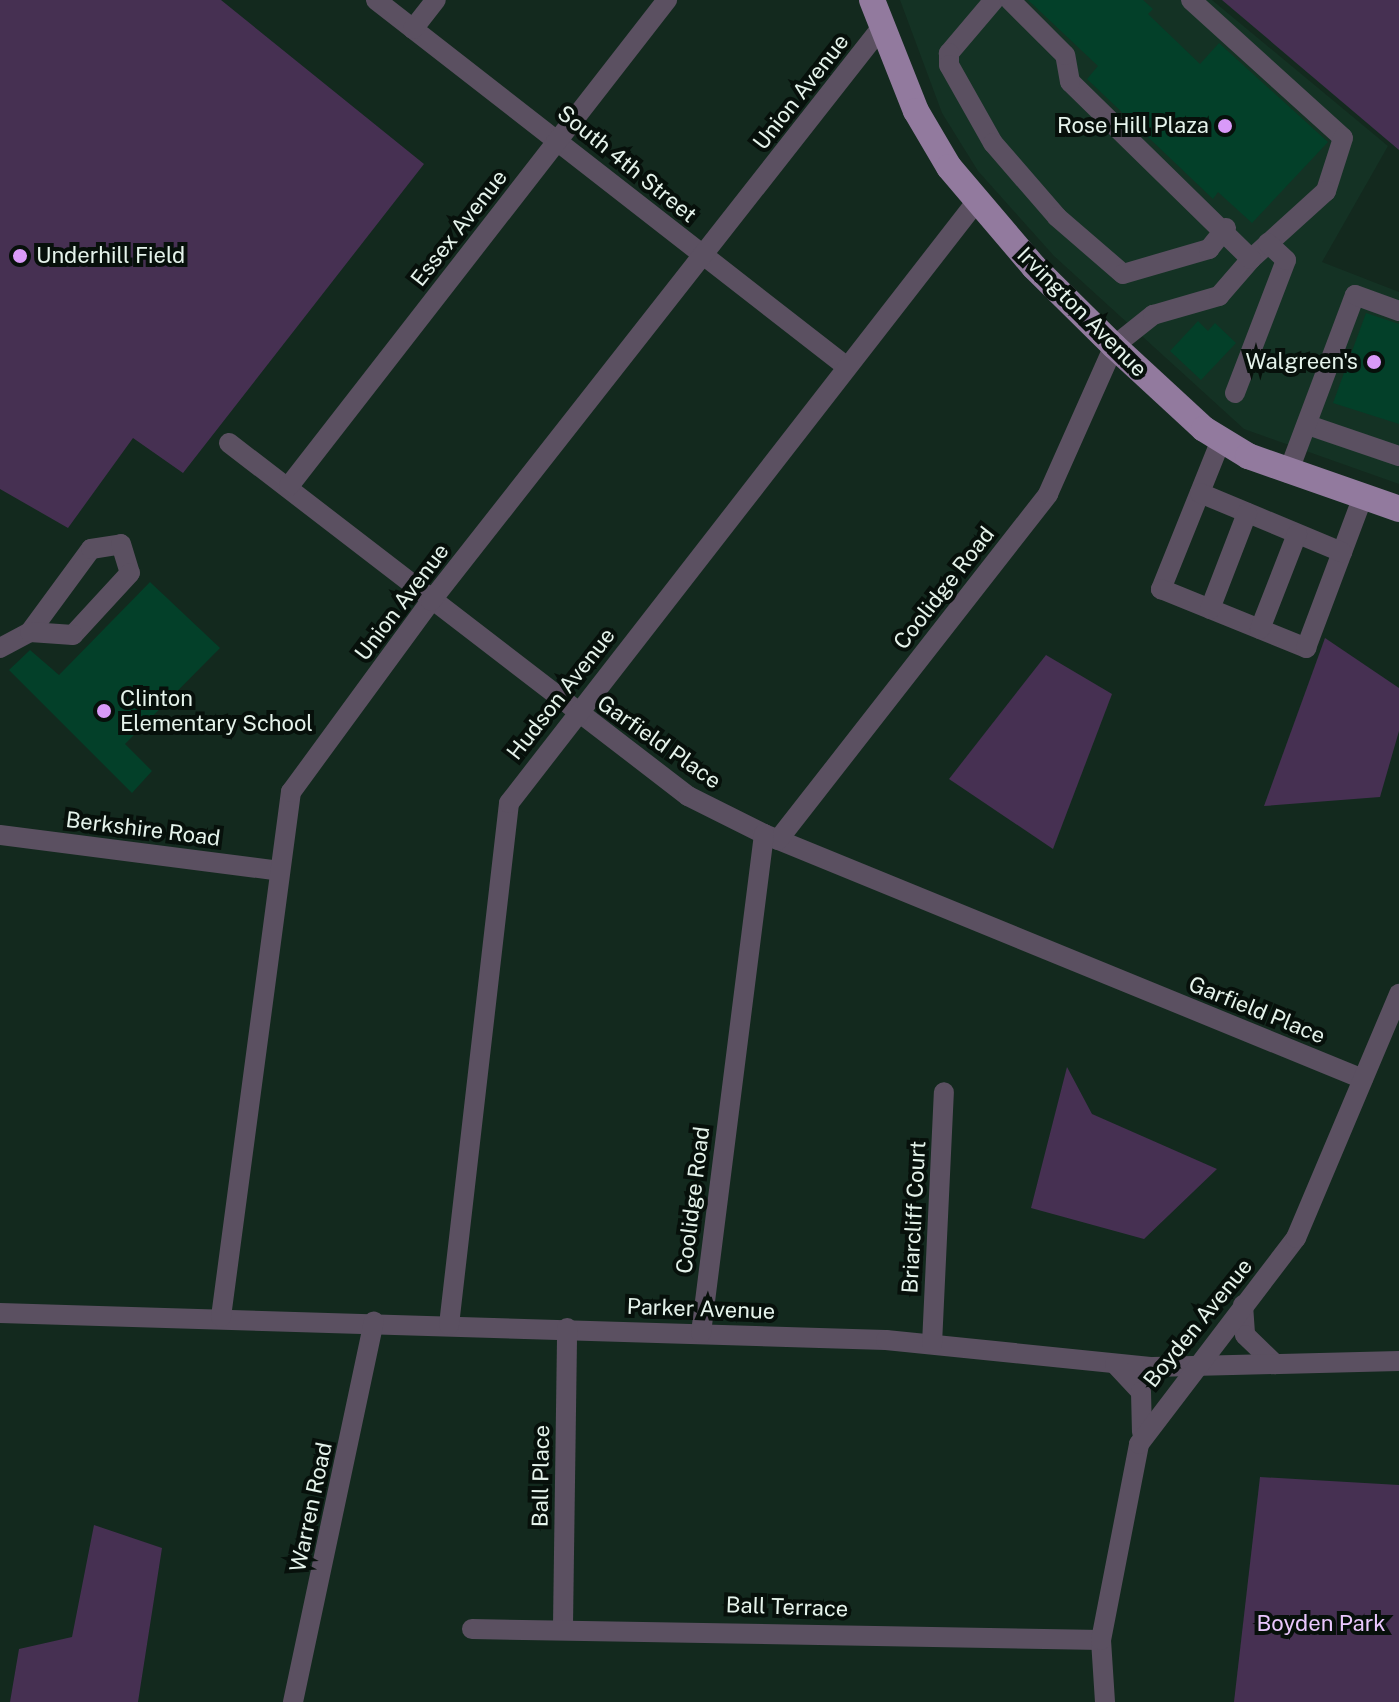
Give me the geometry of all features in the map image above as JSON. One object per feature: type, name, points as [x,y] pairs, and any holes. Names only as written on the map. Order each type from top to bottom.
[{"type":"main road","name":"Irvington Avenue","points":[[872,0],[881,28],[923,123],[976,202],[1114,346],[1221,440],[1288,473],[1399,509]]},
{"type":"street","name":"South 4th Street","points":[[376,0],[560,139],[847,367]]},
{"type":"street","points":[[413,29],[436,0]]},
{"type":"street","name":"Essex Avenue","points":[[289,486],[667,0]]},
{"type":"street","points":[[994,0],[949,53],[949,65],[993,143],[1057,217],[1123,274],[1209,249],[1226,228]]},
{"type":"street","points":[[1010,0],[1065,55],[1070,82],[1226,228],[1251,259]]},
{"type":"street","points":[[1114,346],[1153,315],[1219,296],[1251,259],[1326,191],[1343,138],[1191,0]]},
{"type":"street","name":"Union Avenue","points":[[221,1317],[291,792],[431,601],[881,28]]},
{"type":"street","name":"Hudson Avenue","points":[[449,1325],[509,803],[976,202]]},
{"type":"street","points":[[1235,393],[1286,260],[1268,243]]},
{"type":"street","points":[[1288,473],[1355,295],[1399,311]]},
{"type":"street","name":"Coolidge Road","points":[[701,1333],[771,837],[1048,494],[1114,346]]},
{"type":"street","points":[[1308,425],[1399,456]]},
{"type":"street","points":[[1221,440],[1161,589],[1306,648],[1362,499]]},
{"type":"street","name":"Garfield Place","points":[[229,443],[289,486],[577,715],[688,796],[771,837],[1363,1079]]},
{"type":"street","points":[[1200,493],[1342,552]]},
{"type":"street","points":[[1210,609],[1247,513]]},
{"type":"street","points":[[1260,629],[1297,534]]},
{"type":"street","points":[[0,648],[30,632],[91,549],[121,544],[130,573],[73,635],[30,632]]},
{"type":"street","name":"Berkshire Road","points":[[0,835],[280,871]]},
{"type":"street","name":"Boyden Avenue","points":[[1105,1702],[1101,1640],[1139,1444],[1195,1366],[1296,1238],[1399,994]]},
{"type":"street","name":"Briarcliff Court","points":[[932,1344],[944,1092]]},
{"type":"street","points":[[1243,1305],[1245,1335],[1275,1364]]},
{"type":"street","name":"Parker Avenue","points":[[0,1313],[701,1333],[932,1344],[1115,1364],[1195,1366],[1399,1361]]},
{"type":"street","name":"Warren Road","points":[[293,1702],[374,1322]]},
{"type":"street","name":"Ball Place","points":[[563,1625],[567,1328]]},
{"type":"street","points":[[1115,1364],[1141,1392],[1139,1444]]},
{"type":"street","name":"Ball Terrace","points":[[472,1629],[563,1625],[1101,1640]]},
{"type":"shaded area","points":[[900,0],[1212,0],[1388,146],[1322,262],[1399,292],[1399,484],[1244,429],[1054,256],[978,171],[942,113]]},
{"type":"green space","points":[[0,0],[221,0],[424,164],[183,473],[133,438],[68,528],[0,489]]},
{"type":"green space","points":[[1222,0],[1399,0],[1399,150]]},
{"type":"green space","points":[[1325,638],[1399,688],[1399,731],[1380,797],[1264,806]]},
{"type":"green space","points":[[1046,655],[1112,694],[1053,849],[949,779]]},
{"type":"green space","points":[[1067,1067],[1092,1114],[1217,1169],[1144,1239],[1031,1208]]},
{"type":"green space","name":"Boyden Park","points":[[1260,1477],[1399,1485],[1399,1702],[1234,1702]]},
{"type":"green space","points":[[94,1525],[162,1548],[138,1702],[10,1702],[19,1649],[72,1637]]},
{"type":"building","name":"Rose Hill Plaza","points":[[1028,0],[1143,0],[1153,9],[1148,14],[1200,64],[1219,43],[1328,142],[1252,223],[1218,192],[1213,199],[1087,79],[1098,66]]},
{"type":"building","name":"Walgreen's","points":[[1366,313],[1399,324],[1399,424],[1333,403]]},
{"type":"building","points":[[1198,321],[1208,331],[1215,323],[1236,343],[1201,380],[1170,351]]},
{"type":"building","name":"Clinton Elementary School","points":[[150,582],[220,648],[125,744],[152,771],[132,793],[9,670],[30,650],[59,675]]},
{"type":"place","name":"Rose Hill Plaza","points":[[1225,126]]},
{"type":"place","name":"Underhill Field","points":[[20,256]]},
{"type":"place","name":"Walgreen's","points":[[1374,362]]},
{"type":"place","name":"Clinton Elementary School","points":[[104,711]]}]
